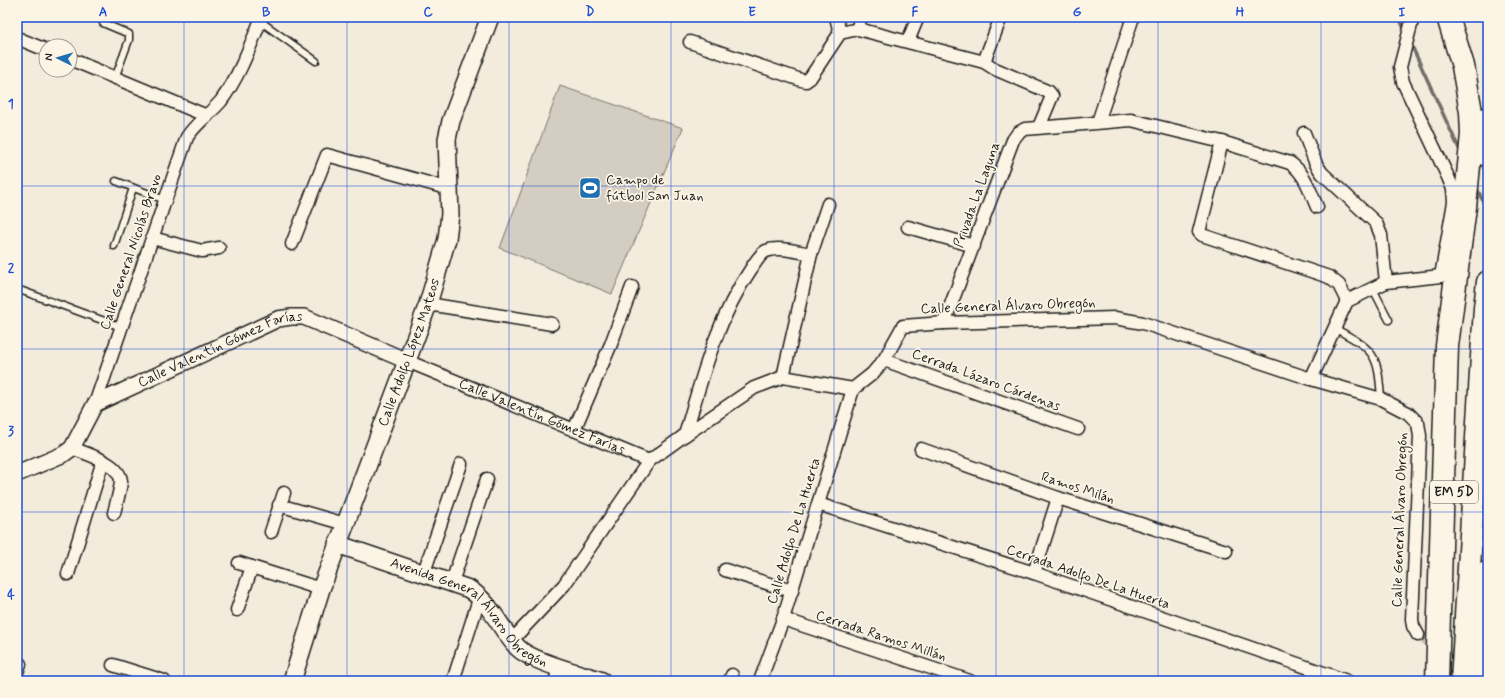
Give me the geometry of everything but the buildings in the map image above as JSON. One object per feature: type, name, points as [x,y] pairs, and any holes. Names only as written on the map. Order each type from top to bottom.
[{"type":"highway","points":[[1437,681],[1447,346],[1465,207],[1472,134],[1480,115],[1448,17]]},
{"type":"highway","name":"EM 5D","points":[[1448,681],[1457,369],[1463,304],[1484,147],[1480,115]]},
{"type":"highway","name":"EM 5D","points":[[1462,681],[1485,308],[1488,282]]},
{"type":"highway","points":[[1480,681],[1488,473]]},
{"type":"main road","name":"Calle Adolfo López Mateos","points":[[292,681],[337,544],[428,304],[447,239],[450,214],[447,139],[451,121],[490,17]]},
{"type":"main road","name":"Avenida General Álvaro Obregón","points":[[337,544],[424,572],[469,589],[480,596],[519,649],[558,674],[602,681]]},
{"type":"street","points":[[836,17],[840,33]]},
{"type":"street","points":[[908,41],[918,17]]},
{"type":"street","points":[[984,62],[1001,17]]},
{"type":"street","points":[[1098,122],[1133,17]]},
{"type":"street","points":[[1311,379],[1347,301],[1386,282],[1441,276],[1454,202],[1453,189],[1403,82],[1400,67],[1412,17]]},
{"type":"street","name":"Calle General Nicolás Bravo","points":[[95,404],[187,137],[194,126],[207,116],[220,101],[241,68],[261,19]]},
{"type":"street","points":[[690,42],[806,81],[810,78],[840,33],[859,23],[908,41],[984,62],[995,69],[1051,93],[1039,127]]},
{"type":"street","points":[[17,38],[38,47]]},
{"type":"street","points":[[78,62],[207,116]]},
{"type":"street","name":"Privada La Laguna","points":[[944,323],[1013,140],[1018,133],[1026,129],[1131,120],[1222,142],[1290,163],[1296,167],[1301,172],[1317,207]]},
{"type":"street","points":[[1304,133],[1316,164],[1322,173],[1376,223],[1381,235],[1386,282]]},
{"type":"street","points":[[1222,142],[1198,227],[1199,232],[1202,235],[1230,245],[1329,277],[1339,285],[1347,301]]},
{"type":"street","points":[[292,244],[327,155],[450,190]]},
{"type":"street","points":[[783,377],[811,254],[828,204]]},
{"type":"street","points":[[908,227],[974,246]]},
{"type":"street","points":[[152,238],[202,251],[219,248]]},
{"type":"street","points":[[684,435],[710,350],[735,292],[758,258],[764,252],[772,249],[811,254]]},
{"type":"street","points":[[574,430],[611,344],[632,287]]},
{"type":"street","points":[[428,304],[552,324]]},
{"type":"street","name":"Calle Valentín Gómez Farías","points":[[95,404],[278,319],[291,317],[304,318],[649,461]]},
{"type":"street","name":"Calle General Álvaro Obregón","points":[[853,389],[872,374],[884,360],[903,326],[944,323],[1116,318],[1143,323],[1311,379],[1381,399],[1408,413],[1418,423],[1420,436],[1412,619],[1413,626],[1418,635]]},
{"type":"street","name":"Cerrada Lázaro Cárdenas","points":[[884,360],[1078,429]]},
{"type":"street","points":[[512,640],[564,585],[649,461],[684,435],[754,388],[783,377],[853,389]]},
{"type":"street","name":"Calle Adolfo De La Huerta","points":[[761,681],[792,591],[853,389]]},
{"type":"street","points":[[17,474],[64,454],[72,448],[95,404]]},
{"type":"street","points":[[72,448],[109,464],[120,474],[121,482],[114,513]]},
{"type":"street","name":"Ramos Milán","points":[[921,450],[1058,498],[1226,551]]},
{"type":"street","points":[[68,574],[101,467],[101,460]]},
{"type":"street","points":[[424,572],[461,464]]},
{"type":"street","points":[[452,582],[487,479]]},
{"type":"street","points":[[271,532],[284,493]]},
{"type":"street","points":[[1034,573],[1058,498]]},
{"type":"street","name":"Cerrada Adolfo De La Huerta","points":[[818,504],[1034,573],[1347,681]]},
{"type":"street","points":[[279,506],[345,524]]},
{"type":"street","points":[[239,563],[321,589]]},
{"type":"street","points":[[237,610],[252,567]]},
{"type":"street","points":[[725,570],[792,591]]},
{"type":"street","points":[[452,681],[480,596]]},
{"type":"street","name":"Cerrada Ramos Millán","points":[[783,619],[970,681]]},
{"type":"street","points":[[113,665],[164,681]]},
{"type":"lane","points":[[261,19],[316,62]]},
{"type":"lane","points":[[103,23],[129,34],[129,40],[115,78]]},
{"type":"lane","points":[[116,181],[165,200]]},
{"type":"lane","points":[[114,246],[133,188]]},
{"type":"lane","points":[[17,289],[121,327]]},
{"type":"lane","points":[[1373,289],[1389,320]]},
{"type":"lane","points":[[1334,328],[1361,342],[1373,355],[1379,369],[1381,399]]},
{"type":"shaded area","name":"Campo de fútbol San Juan","points":[[560,86],[683,128],[612,294],[500,248]]},
{"type":"waterway","points":[[1399,17],[1406,33]]},
{"type":"waterway","points":[[1410,42],[1461,153]]},
{"type":"waterway","points":[[1476,186],[1488,212]]},
{"type":"tunnel","points":[[1418,635],[1467,658]]},
{"type":"place","name":"Campo de fútbol San Juan","points":[[590,188]]}]
